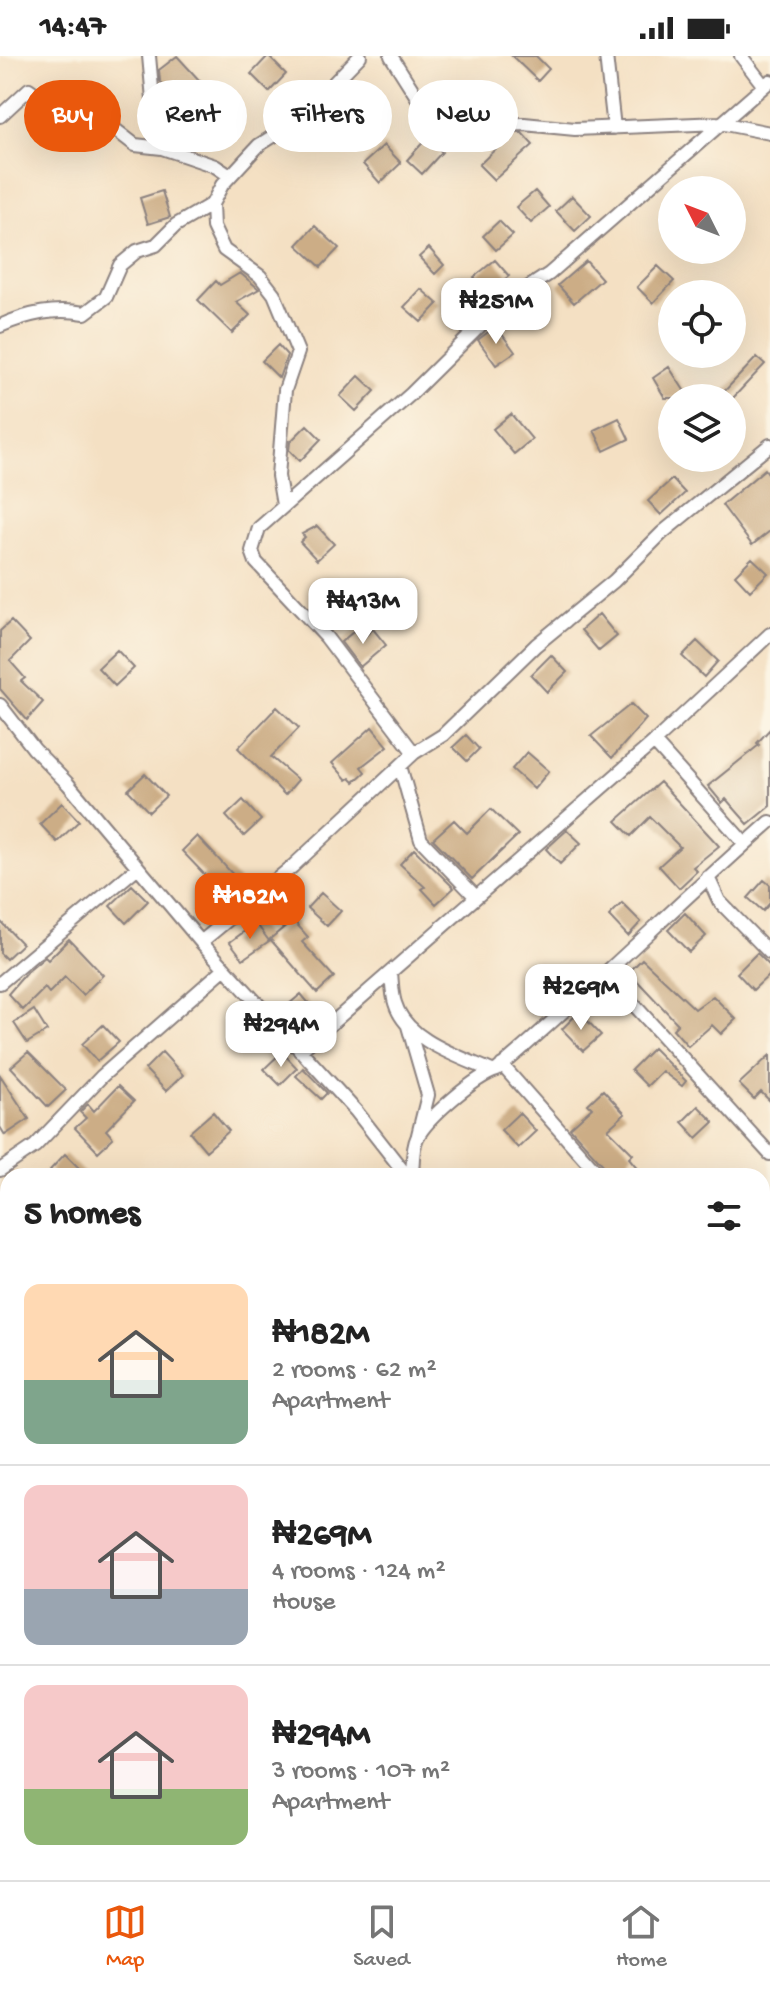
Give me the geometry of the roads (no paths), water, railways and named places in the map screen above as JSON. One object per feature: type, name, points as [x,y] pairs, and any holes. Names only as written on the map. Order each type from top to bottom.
[{"type":"street","points":[[149,56],[151,80]]},
{"type":"street","points":[[0,326],[28,314],[66,310],[85,313],[106,297],[120,265],[156,245],[176,225],[212,204],[230,176],[259,145],[296,122],[360,56]]},
{"type":"street","points":[[391,56],[429,116],[456,126],[524,124],[614,128],[720,123],[770,133]]},
{"type":"street","points":[[606,56],[614,128]]},
{"type":"street","points":[[414,753],[326,637],[256,562],[252,551],[259,528],[411,394],[501,305],[549,274],[767,83],[741,56]]},
{"type":"street","points":[[0,116],[29,89],[56,108],[99,117],[137,145]]},
{"type":"street","points":[[174,152],[215,166],[230,176]]},
{"type":"street","points":[[212,204],[213,227],[224,250],[260,276],[274,294],[298,352],[285,390],[278,476],[283,505]]},
{"type":"street","points":[[201,942],[293,866],[414,753],[443,735],[536,645],[614,581],[662,533],[770,445]]},
{"type":"street","points":[[300,1051],[654,742],[770,634]]},
{"type":"street","points":[[0,705],[34,749],[201,942],[356,1111],[403,1168]]},
{"type":"street","points":[[654,742],[745,844]]},
{"type":"street","points":[[400,766],[421,840],[475,896]]},
{"type":"street","points":[[417,1139],[449,1103],[481,1075],[497,1068],[606,974],[770,822]]},
{"type":"street","points":[[0,983],[138,867]]},
{"type":"street","points":[[708,877],[719,901],[770,953]]},
{"type":"street","points":[[3,1168],[35,1146],[102,1076],[225,968]]},
{"type":"street","points":[[391,972],[395,1006],[408,1024],[429,1042],[497,1068],[592,1168]]},
{"type":"street","points":[[606,974],[770,1154]]},
{"type":"street","points":[[408,1024],[428,1095],[412,1168]]}]
